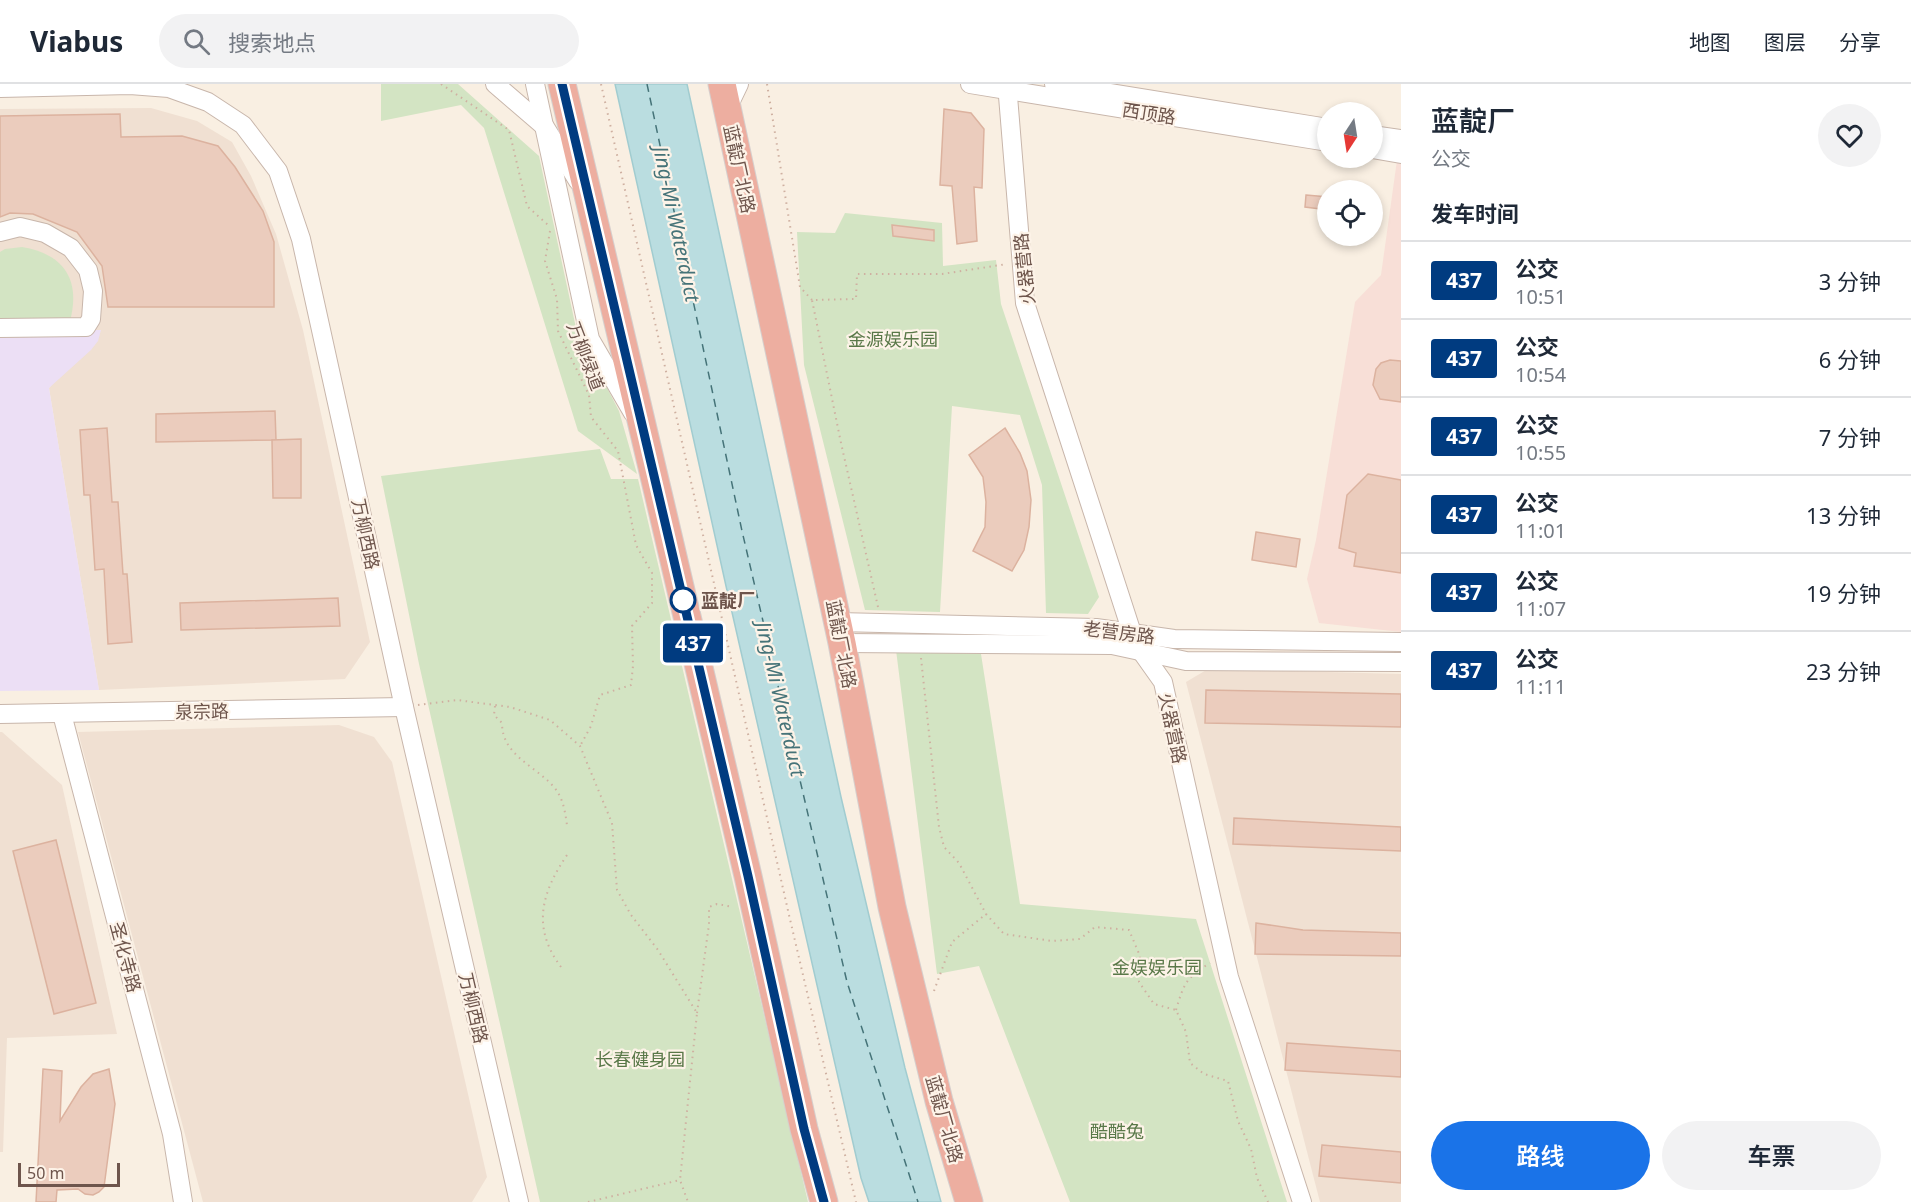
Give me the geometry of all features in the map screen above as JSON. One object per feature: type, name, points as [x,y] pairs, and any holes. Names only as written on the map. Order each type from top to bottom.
[{"type":"highway","points":[[562,84],[751,888],[804,1129],[824,1202]]},
{"type":"highway","name":"蓝靛厂北路","points":[[725,96],[840,632],[892,907],[939,1101],[969,1202]]},
{"type":"street","points":[[495,84],[545,127],[589,198]]},
{"type":"street","points":[[535,84],[590,339],[644,432]]},
{"type":"street","points":[[725,96],[739,84]]},
{"type":"street","name":"西顶路","points":[[970,84],[1007,87],[1317,140]]},
{"type":"street","name":"西顶路","points":[[1054,84],[1317,126]]},
{"type":"street","name":"万柳西路","points":[[0,88],[130,85],[169,88],[207,102],[243,124],[278,171],[301,239],[405,707],[519,1202]]},
{"type":"street","name":"火器营路","points":[[1007,87],[1025,303],[1132,633],[1141,651],[1163,682],[1223,955],[1302,1202]]},
{"type":"street","points":[[1383,137],[1401,139]]},
{"type":"street","points":[[1383,151],[1401,154]]},
{"type":"street","points":[[0,232],[20,227],[45,233],[71,248],[88,270],[93,291],[91,319],[86,327],[0,328]]},
{"type":"street","name":"老营房路","points":[[840,632],[881,623],[1096,628],[1174,639],[1401,642]]},
{"type":"street","name":"老营房路","points":[[840,632],[1112,645],[1186,661],[1401,662]]},
{"type":"street","name":"泉宗路","points":[[0,714],[405,707]]},
{"type":"street","name":"圣化寺路","points":[[62,714],[172,1134],[183,1202]]},
{"type":"path","name":"万柳绿道","points":[[441,84],[509,130],[527,206],[550,228],[545,261],[557,299],[558,331],[589,395],[591,417],[618,451],[636,544],[652,573],[652,603],[632,626],[631,685],[600,695],[591,726],[580,746]]},
{"type":"path","points":[[601,84],[856,1202]]},
{"type":"path","points":[[766,84],[800,287],[813,300],[841,443],[881,623]]},
{"type":"path","points":[[813,300],[856,299],[857,273],[942,274],[1022,262]]},
{"type":"path","points":[[920,656],[939,827],[944,847],[958,863],[986,914],[1004,934],[1052,941],[1080,939],[1095,927],[1129,930],[1140,956],[1139,982],[1154,1004],[1176,1010]]},
{"type":"path","points":[[405,707],[457,700],[510,707],[550,720],[580,746],[612,823],[617,890],[631,915],[697,1013]]},
{"type":"path","points":[[495,705],[494,715],[502,723],[502,735],[507,746],[553,786],[560,796],[567,825]]},
{"type":"path","points":[[561,967],[551,955],[546,940],[543,912],[545,893],[552,877],[567,855]]},
{"type":"path","points":[[686,1201],[680,1180],[709,907],[717,904],[736,907]]},
{"type":"path","points":[[932,996],[952,942],[986,914]]},
{"type":"path","points":[[643,930],[647,927]]},
{"type":"path","points":[[1223,955],[1198,970],[1183,985],[1176,1010],[1186,1032],[1190,1063],[1204,1074],[1228,1081],[1238,1121],[1251,1149],[1257,1178],[1268,1202]]},
{"type":"path","points":[[588,1202],[680,1180]]},
{"type":"shaded area","points":[[151,108],[197,121],[232,142],[251,176],[276,234],[303,330],[370,642],[345,679],[99,690],[49,388],[101,330],[0,330],[0,109]]},
{"type":"shaded area","points":[[1398,153],[1401,154],[1401,632],[1319,623],[1307,579],[1316,540],[1355,302],[1381,275]]},
{"type":"shaded area","points":[[0,330],[101,330],[98,341],[91,350],[49,388],[99,690],[0,691]]},
{"type":"shaded area","points":[[1208,669],[1401,674],[1401,1202],[1320,1202],[1186,682]]},
{"type":"shaded area","points":[[339,725],[374,737],[392,762],[487,1177],[472,1202],[203,1202],[78,732]]},
{"type":"shaded area","points":[[0,732],[62,785],[117,1034],[7,1038],[3,1152],[0,1152]]},
{"type":"green space","points":[[381,84],[458,84],[539,156],[576,328],[619,411],[637,474],[578,431],[484,128],[461,105],[381,121]]},
{"type":"green space","name":"金源娱乐园","points":[[845,213],[942,223],[943,266],[996,260],[1001,304],[1099,597],[1088,614],[1046,613],[1042,485],[1020,415],[952,406],[940,612],[865,610],[804,365],[797,232],[835,233]]},
{"type":"green space","points":[[22,247],[49,256],[66,271],[73,293],[70,321],[0,336],[0,252],[5,249]]},
{"type":"green space","name":"长春健身园","points":[[600,449],[611,479],[638,479],[808,1202],[540,1202],[419,664],[381,476]]},
{"type":"green space","name":"金娱娱乐园","points":[[896,650],[981,654],[1020,904],[1196,919],[1287,1202],[1070,1202],[979,966],[937,974]]},
{"type":"water","name":"Jing-Mi Waterduct","points":[[615,84],[687,84],[841,797],[905,1068],[941,1202],[869,1202],[861,1178],[726,586]]},
{"type":"building","points":[[944,109],[971,113],[984,129],[982,188],[974,187],[977,241],[957,244],[952,186],[940,185]]},
{"type":"building","points":[[120,114],[121,137],[182,136],[218,146],[235,167],[263,211],[274,242],[274,307],[108,307],[102,266],[77,232],[33,214],[10,213],[0,217],[0,116]]},
{"type":"building","points":[[1306,195],[1317,196],[1317,209],[1305,207]]},
{"type":"building","points":[[892,225],[934,230],[934,241],[893,236]]},
{"type":"building","points":[[1390,360],[1401,361],[1401,402],[1380,399],[1373,385],[1376,369],[1381,363]]},
{"type":"building","points":[[275,411],[276,440],[156,442],[156,414]]},
{"type":"building","points":[[107,428],[112,502],[118,502],[123,574],[127,574],[132,642],[108,644],[104,569],[95,570],[90,495],[84,495],[80,430]]},
{"type":"building","points":[[1005,428],[1020,453],[1027,471],[1031,500],[1024,550],[1012,571],[973,551],[985,527],[986,502],[983,477],[969,455]]},
{"type":"building","points":[[301,439],[301,498],[273,498],[272,440]]},
{"type":"building","points":[[1368,474],[1401,480],[1401,573],[1354,566],[1356,553],[1339,548],[1347,495]]},
{"type":"building","points":[[1256,532],[1300,539],[1296,567],[1252,560]]},
{"type":"building","points":[[338,598],[340,626],[181,630],[180,603]]},
{"type":"building","points":[[1206,690],[1401,694],[1401,727],[1205,723]]},
{"type":"building","points":[[1234,818],[1401,827],[1401,851],[1233,844]]},
{"type":"building","points":[[56,840],[96,1003],[54,1014],[13,851]]},
{"type":"building","points":[[1256,923],[1303,930],[1401,933],[1401,956],[1255,954]]},
{"type":"building","points":[[1287,1043],[1401,1051],[1401,1077],[1285,1070]]},
{"type":"building","points":[[43,1069],[62,1071],[60,1121],[81,1087],[93,1074],[109,1069],[115,1104],[104,1187],[93,1195],[85,1194],[78,1189],[57,1190],[56,1202],[36,1202]]},
{"type":"building","points":[[1322,1145],[1401,1152],[1401,1183],[1319,1176]]},
{"type":"ferry route","points":[[647,84],[742,531],[847,982],[918,1202]]},
{"type":"bus line","name":"437","points":[[562,84],[748,876],[804,1129],[824,1202]]},
{"type":"place","name":"蓝靛厂","points":[[683,600]]},
{"type":"park label","name":"酷酷兔","points":[[1117,1131]]}]
